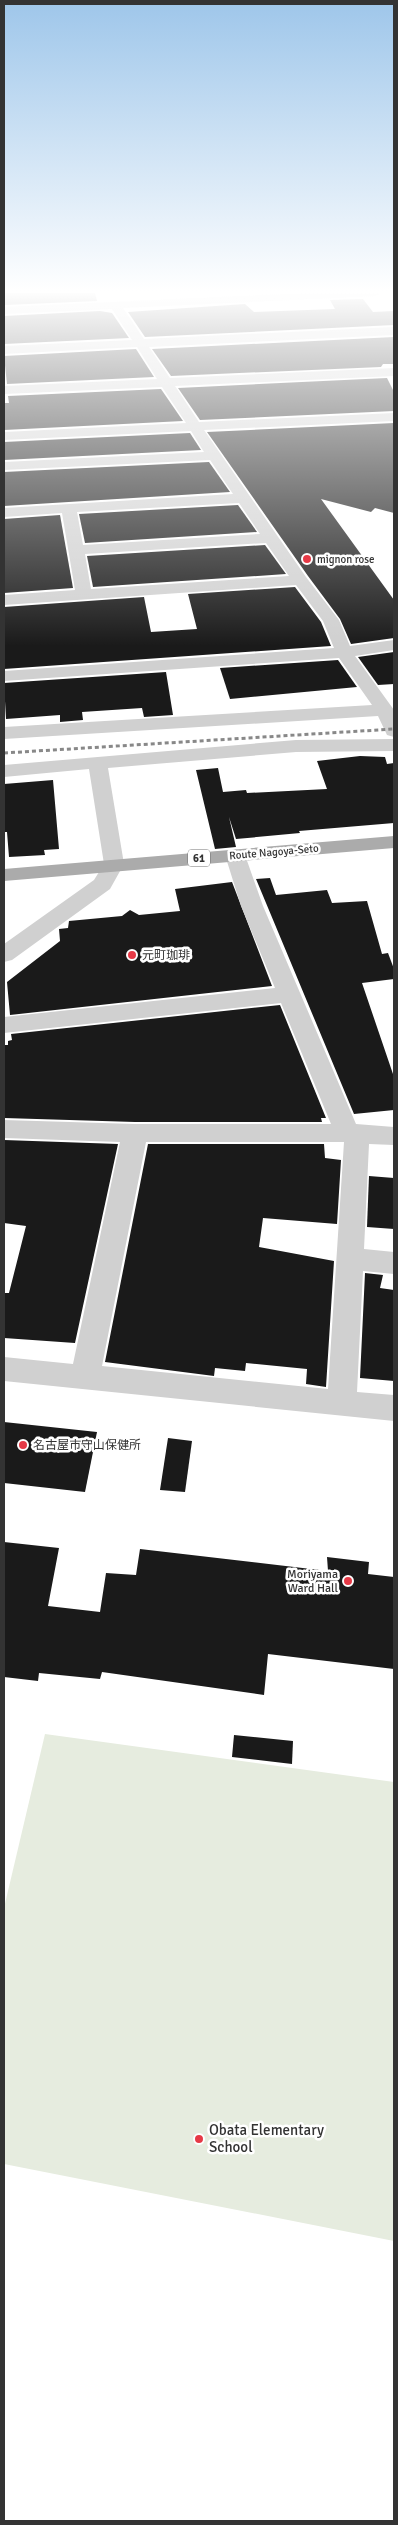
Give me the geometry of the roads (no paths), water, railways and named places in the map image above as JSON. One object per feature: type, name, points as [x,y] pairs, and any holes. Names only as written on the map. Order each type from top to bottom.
[{"type":"main road","name":"Route Nagoya-Seto","points":[[4,875],[114,864],[394,842]]},
{"type":"street","points":[[184,411],[300,580],[331,620],[344,652],[387,706],[394,731]]},
{"type":"street","points":[[4,436],[394,417]]},
{"type":"street","points":[[4,466],[214,456]]},
{"type":"street","points":[[4,512],[245,498]]},
{"type":"street","points":[[70,509],[84,594]]},
{"type":"street","points":[[78,550],[271,538]]},
{"type":"street","points":[[4,600],[300,580]]},
{"type":"street","points":[[4,676],[344,652],[394,645]]},
{"type":"street","points":[[4,734],[387,706]]},
{"type":"street","points":[[4,771],[98,765],[296,746],[394,745]]},
{"type":"street","points":[[4,955],[102,884],[114,864],[98,765]]},
{"type":"street","points":[[235,855],[252,906],[352,1134],[350,1259],[342,1403]]},
{"type":"street","points":[[4,1025],[290,994]]},
{"type":"street","points":[[4,1129],[135,1133],[352,1134],[394,1136]]},
{"type":"street","points":[[85,1376],[135,1133]]},
{"type":"street","points":[[350,1259],[394,1263]]},
{"type":"street","points":[[4,1369],[394,1408]]},
{"type":"railway","points":[[4,753],[394,729]]},
{"type":"place","name":"mignon rose","points":[[307,559]]},
{"type":"place","name":"元町珈琲","points":[[132,955]]},
{"type":"place","name":"名古屋市守山保健所","points":[[23,1445]]},
{"type":"place","name":"Moriyama Ward Hall","points":[[348,1581]]},
{"type":"place","name":"Obata Elementary School","points":[[199,2139]]}]
